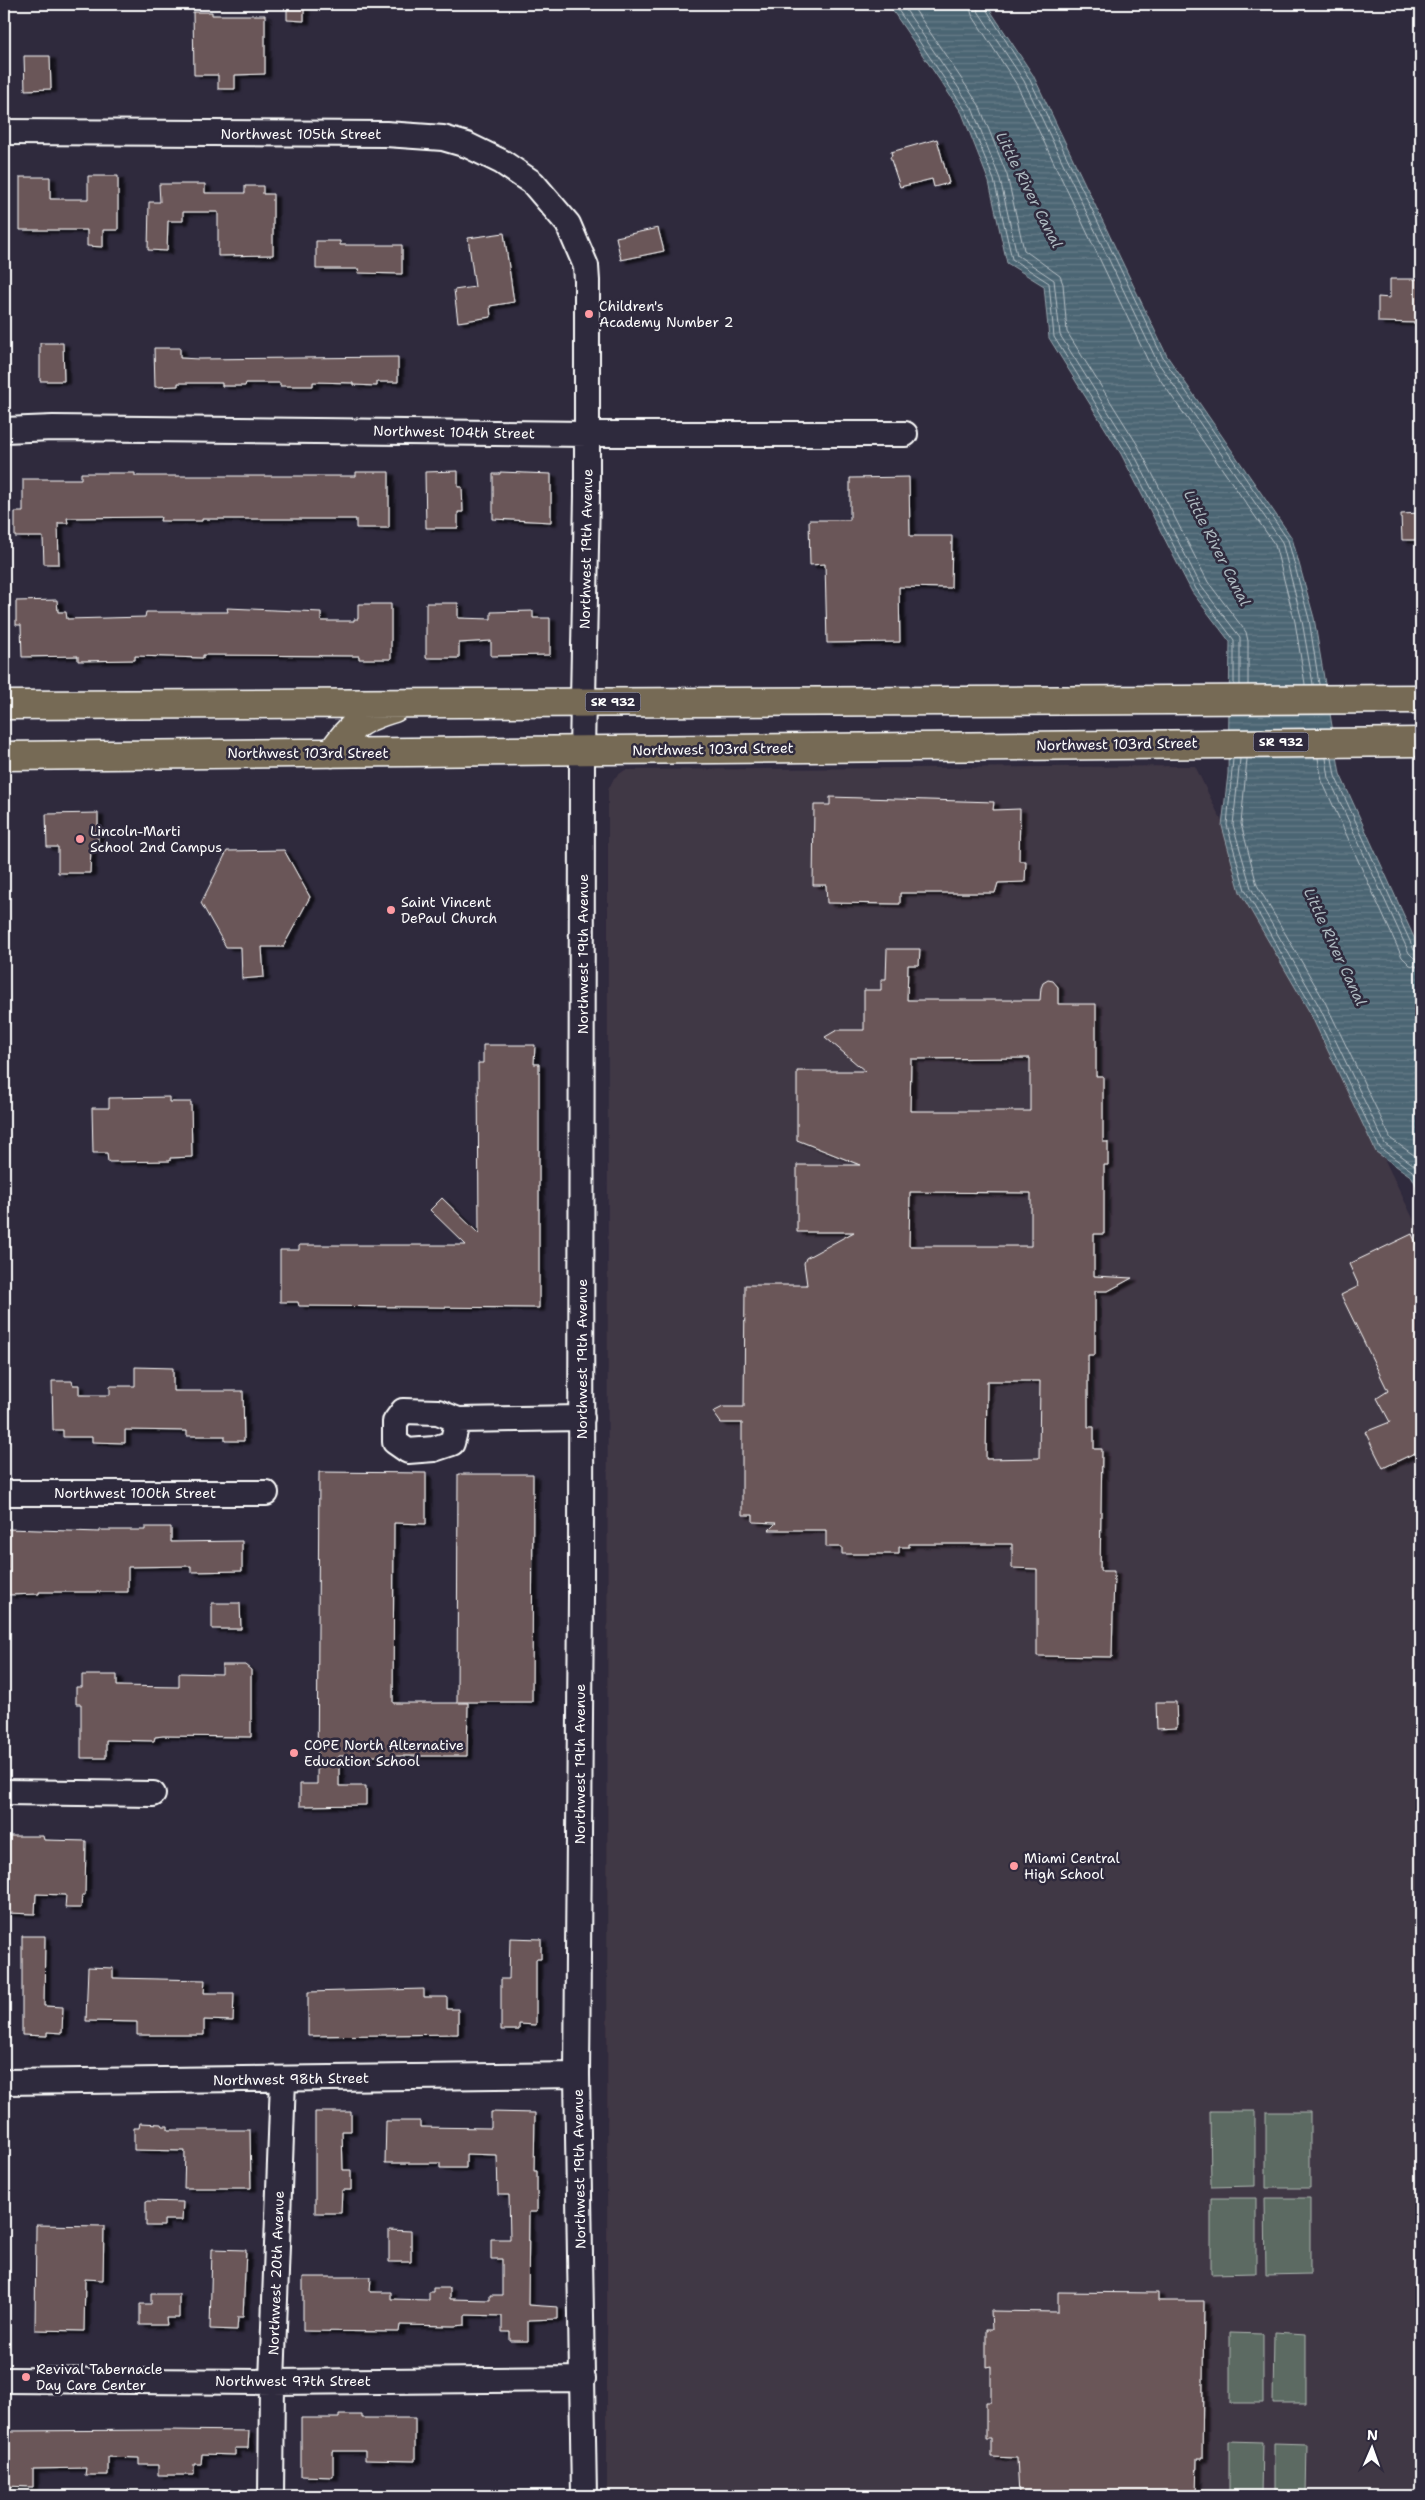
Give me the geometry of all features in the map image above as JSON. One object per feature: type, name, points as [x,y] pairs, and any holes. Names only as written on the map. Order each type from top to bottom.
[{"type":"main road","name":"SR 932","points":[[4,705],[1421,699]]},
{"type":"main road","points":[[332,753],[348,732],[364,717],[412,702]]},
{"type":"main road","name":"Northwest 103rd Street","points":[[4,756],[582,751],[1220,742],[1421,742]]},
{"type":"street","name":"Northwest 105th Street","points":[[4,132],[379,134],[443,138],[466,145],[502,162],[533,183],[568,224]]},
{"type":"street","name":"Northwest 19th Avenue","points":[[568,224],[586,266],[587,282],[587,434],[582,751],[582,1418],[577,2075],[584,2496]]},
{"type":"street","name":"Northwest 104th Street","points":[[4,430],[53,428],[587,434],[905,434]]},
{"type":"street","points":[[458,1420],[582,1418]]},
{"type":"street","name":"Northwest 100th Street","points":[[4,1493],[266,1493]]},
{"type":"street","points":[[4,1792],[153,1794]]},
{"type":"street","name":"Northwest 98th Street","points":[[4,2082],[577,2075]]},
{"type":"street","name":"Northwest 20th Avenue","points":[[271,2496],[272,2382],[283,2080]]},
{"type":"street","name":"Northwest 97th Street","points":[[4,2380],[272,2382],[582,2379]]},
{"type":"shaded area","name":"Miami Central High School","points":[[1195,766],[1421,1235],[1421,2496],[607,2496],[608,790],[614,778],[625,770]]},
{"type":"green space","points":[[1210,2111],[1255,2111],[1255,2186],[1211,2187]]},
{"type":"green space","points":[[1266,2112],[1310,2112],[1310,2188],[1266,2188]]},
{"type":"green space","points":[[1211,2198],[1256,2198],[1256,2273],[1211,2274]]},
{"type":"green space","points":[[1265,2198],[1310,2198],[1310,2274],[1266,2275]]},
{"type":"green space","points":[[1274,2332],[1306,2334],[1306,2403],[1273,2403]]},
{"type":"green space","points":[[1230,2333],[1263,2334],[1263,2403],[1230,2403]]},
{"type":"green space","points":[[1229,2441],[1262,2442],[1261,2496],[1229,2496]]},
{"type":"green space","points":[[1274,2443],[1307,2444],[1306,2496],[1274,2496]]},
{"type":"water","name":"Little River Canal","points":[[888,4],[986,4],[1033,75],[1167,356],[1292,538],[1314,618],[1340,774],[1421,953],[1421,1195],[1412,1177],[1376,1152],[1309,1011],[1240,892],[1222,826],[1228,774],[1230,642],[1192,592],[1121,454],[1049,338],[1044,286],[1007,263],[989,182],[962,113]]},
{"type":"building","points":[[287,4],[304,4],[304,21],[287,20]]},
{"type":"building","points":[[193,12],[212,12],[212,15],[265,15],[265,74],[235,75],[235,89],[218,89],[218,75],[194,75]]},
{"type":"building","points":[[24,56],[50,56],[51,89],[25,90]]},
{"type":"building","points":[[937,139],[949,183],[934,187],[932,179],[900,187],[890,157],[892,156],[891,152]]},
{"type":"building","points":[[88,176],[118,176],[118,230],[103,230],[103,247],[87,246],[87,230],[20,230],[20,177],[50,177],[50,199],[88,199]]},
{"type":"building","points":[[159,184],[205,184],[205,193],[245,193],[245,186],[263,186],[263,194],[273,194],[273,255],[218,256],[218,212],[183,212],[183,221],[168,221],[167,251],[148,250],[149,202],[160,202]]},
{"type":"building","points":[[658,228],[664,251],[621,260],[616,237]]},
{"type":"building","points":[[504,233],[514,302],[490,306],[491,317],[458,322],[454,290],[475,287],[468,238]]},
{"type":"building","points":[[316,241],[340,241],[340,245],[402,245],[402,274],[358,273],[359,269],[316,269]]},
{"type":"building","points":[[1390,279],[1421,279],[1421,323],[1378,322],[1378,297],[1390,298]]},
{"type":"building","points":[[40,343],[63,343],[64,381],[40,381]]},
{"type":"building","points":[[154,348],[180,348],[180,358],[199,359],[398,357],[398,382],[377,382],[377,386],[313,382],[313,386],[280,386],[280,383],[246,383],[245,386],[222,386],[222,383],[178,383],[178,386],[155,387]]},
{"type":"building","points":[[458,471],[458,487],[462,487],[463,512],[458,512],[458,528],[426,528],[425,472]]},
{"type":"building","points":[[356,472],[389,472],[389,528],[356,528],[356,519],[202,519],[202,521],[160,521],[161,517],[67,518],[68,523],[58,523],[59,564],[44,564],[43,537],[15,537],[15,512],[23,512],[23,479],[81,479],[81,473],[135,473],[135,476],[356,476]]},
{"type":"building","points":[[500,472],[551,474],[551,522],[493,519],[493,474],[500,474]]},
{"type":"building","points":[[909,477],[910,536],[952,536],[951,588],[899,587],[900,642],[827,643],[825,564],[810,565],[809,520],[850,520],[850,478]]},
{"type":"building","points":[[1421,513],[1421,540],[1402,540],[1401,514]]},
{"type":"building","points":[[57,600],[58,612],[66,612],[67,619],[145,617],[146,612],[228,612],[227,608],[321,612],[321,621],[354,621],[354,619],[358,619],[358,604],[391,604],[391,659],[359,659],[359,656],[203,655],[203,658],[135,656],[135,660],[78,661],[78,656],[22,657],[21,625],[16,625],[16,601]]},
{"type":"building","points":[[426,603],[458,603],[458,618],[491,619],[491,612],[533,611],[533,618],[550,618],[550,655],[491,656],[491,641],[459,643],[459,658],[426,658]]},
{"type":"building","points":[[830,797],[994,802],[993,810],[1020,809],[1019,861],[1026,861],[1025,882],[998,883],[995,893],[900,893],[900,904],[827,903],[826,885],[813,885],[814,805],[830,805]]},
{"type":"building","points":[[98,813],[98,847],[91,847],[90,873],[58,873],[58,847],[47,847],[46,814]]},
{"type":"building","points":[[284,850],[310,897],[283,947],[262,947],[264,977],[242,979],[241,947],[226,947],[201,903],[227,851]]},
{"type":"building","points":[[887,949],[920,949],[919,965],[908,965],[907,1000],[1040,1000],[1043,983],[1048,980],[1053,981],[1058,987],[1058,1004],[1096,1004],[1096,1076],[1103,1076],[1103,1142],[1108,1142],[1108,1165],[1104,1165],[1104,1234],[1094,1234],[1094,1276],[1132,1278],[1108,1291],[1095,1291],[1095,1355],[1088,1355],[1088,1427],[1094,1427],[1094,1449],[1102,1449],[1100,1571],[1114,1571],[1112,1657],[1037,1656],[1037,1569],[1012,1568],[1012,1544],[909,1544],[909,1547],[899,1547],[899,1554],[842,1554],[842,1547],[826,1547],[826,1530],[769,1530],[776,1523],[753,1522],[753,1515],[742,1515],[742,1423],[721,1423],[713,1412],[723,1407],[744,1407],[745,1285],[807,1285],[804,1263],[806,1258],[854,1232],[797,1232],[797,1165],[860,1165],[797,1140],[797,1071],[865,1071],[825,1037],[837,1030],[864,1030],[864,990],[881,990],[881,979],[886,979]],"holes":[[[1030,1058],[1030,1111],[910,1111],[911,1059]],[[910,1192],[1031,1193],[1031,1246],[909,1246]],[[987,1381],[1040,1381],[1039,1458],[986,1459]]]},
{"type":"building","points":[[483,1045],[535,1045],[534,1064],[539,1064],[539,1308],[299,1306],[298,1302],[280,1302],[280,1250],[299,1250],[299,1245],[466,1245],[430,1210],[442,1198],[479,1234],[478,1063],[483,1063]]},
{"type":"building","points":[[169,1097],[169,1102],[191,1102],[192,1157],[170,1158],[170,1161],[108,1162],[107,1153],[93,1153],[92,1108],[109,1108],[109,1098]]},
{"type":"building","points":[[1412,1234],[1421,1254],[1421,1450],[1383,1468],[1365,1432],[1390,1422],[1377,1398],[1388,1391],[1341,1295],[1359,1286],[1349,1264]]},
{"type":"building","points":[[135,1367],[173,1368],[173,1391],[243,1391],[244,1441],[225,1441],[225,1436],[187,1436],[187,1431],[125,1430],[125,1443],[92,1442],[92,1437],[63,1437],[63,1430],[53,1430],[52,1381],[72,1381],[73,1385],[79,1385],[79,1395],[110,1395],[110,1386],[135,1386]]},
{"type":"building","points":[[319,1472],[426,1473],[426,1524],[394,1523],[393,1703],[468,1703],[467,1756],[339,1756],[339,1786],[366,1786],[366,1805],[300,1806],[300,1784],[317,1784]]},
{"type":"building","points":[[458,1474],[533,1474],[532,1702],[457,1702]]},
{"type":"building","points":[[145,1527],[171,1527],[171,1542],[242,1541],[242,1571],[191,1572],[191,1566],[128,1567],[128,1592],[39,1592],[39,1594],[8,1595],[7,1529],[100,1532],[100,1530],[145,1530]]},
{"type":"building","points":[[212,1603],[240,1603],[241,1629],[212,1629]]},
{"type":"building","points":[[222,1665],[245,1665],[251,1670],[251,1737],[163,1736],[155,1737],[154,1741],[106,1740],[106,1758],[81,1758],[81,1704],[76,1704],[76,1687],[82,1687],[82,1675],[117,1675],[117,1686],[179,1687],[179,1673],[222,1674]]},
{"type":"building","points":[[1156,1702],[1176,1702],[1177,1728],[1157,1729]]},
{"type":"building","points":[[8,1836],[43,1836],[44,1840],[86,1841],[85,1895],[82,1895],[81,1908],[65,1908],[66,1895],[36,1894],[35,1914],[7,1913]]},
{"type":"building","points":[[22,1936],[45,1936],[44,2006],[63,2007],[62,2033],[47,2032],[47,2036],[22,2035]]},
{"type":"building","points":[[510,1938],[541,1939],[541,1959],[536,1959],[536,2025],[519,2024],[519,2030],[501,2030],[501,1979],[509,1979]]},
{"type":"building","points":[[88,1967],[113,1968],[113,1978],[205,1980],[204,1993],[234,1993],[233,2021],[204,2020],[204,2035],[137,2035],[137,2022],[86,2021]]},
{"type":"building","points":[[424,1989],[424,1997],[447,1997],[447,2009],[458,2009],[458,2034],[308,2036],[308,1992]]},
{"type":"building","points":[[315,2112],[351,2112],[351,2131],[342,2131],[343,2170],[351,2170],[351,2190],[342,2190],[341,2213],[315,2213]]},
{"type":"building","points":[[491,2112],[535,2113],[534,2171],[537,2171],[537,2212],[529,2212],[528,2305],[558,2307],[558,2319],[528,2320],[528,2341],[510,2341],[510,2332],[502,2332],[502,2316],[465,2315],[465,2325],[454,2326],[400,2325],[399,2332],[303,2331],[303,2277],[371,2277],[370,2292],[391,2292],[391,2299],[429,2300],[429,2292],[433,2292],[433,2288],[450,2288],[450,2299],[490,2300],[490,2295],[502,2295],[502,2259],[491,2259],[491,2239],[510,2239],[509,2195],[498,2195],[497,2155],[466,2154],[466,2168],[440,2168],[440,2163],[385,2163],[386,2121],[420,2121],[420,2127],[491,2128]]},
{"type":"building","points":[[140,2123],[162,2124],[163,2126],[168,2126],[168,2130],[250,2130],[251,2188],[184,2188],[185,2151],[134,2150],[134,2128],[139,2128]]},
{"type":"building","points":[[146,2201],[183,2202],[182,2220],[164,2220],[164,2226],[146,2226]]},
{"type":"building","points":[[36,2225],[104,2226],[103,2280],[85,2279],[84,2331],[35,2330]]},
{"type":"building","points":[[389,2230],[411,2231],[411,2262],[389,2262]]},
{"type":"building","points":[[212,2249],[246,2250],[243,2317],[238,2317],[237,2330],[210,2329]]},
{"type":"building","points":[[1058,2292],[1158,2293],[1158,2301],[1204,2301],[1202,2458],[1197,2458],[1196,2496],[1019,2496],[1017,2458],[991,2457],[991,2439],[986,2439],[986,2402],[991,2402],[991,2366],[986,2367],[986,2330],[992,2330],[991,2311],[1058,2312]]},
{"type":"building","points":[[151,2294],[179,2294],[179,2318],[166,2318],[167,2325],[140,2325],[140,2304],[151,2304]]},
{"type":"building","points":[[339,2415],[362,2415],[362,2418],[415,2418],[415,2461],[365,2460],[365,2451],[333,2451],[333,2477],[301,2476],[301,2418],[339,2418]]},
{"type":"building","points":[[5,2431],[249,2431],[248,2448],[235,2448],[235,2455],[202,2454],[201,2464],[194,2464],[194,2475],[158,2475],[158,2465],[139,2465],[139,2458],[108,2457],[108,2475],[85,2475],[86,2468],[33,2469],[33,2487],[4,2486]]},
{"type":"place","name":"Children's Academy Number 2","points":[[589,314]]},
{"type":"place","name":"Lincoln-Marti School 2nd Campus","points":[[80,839]]},
{"type":"place","name":"Saint Vincent DePaul Church","points":[[391,910]]},
{"type":"place","name":"COPE North Alternative Education School","points":[[294,1753]]},
{"type":"place","name":"Miami Central High School","points":[[1014,1866]]},
{"type":"place","name":"Revival Tabernacle Day Care Center","points":[[26,2377]]}]
